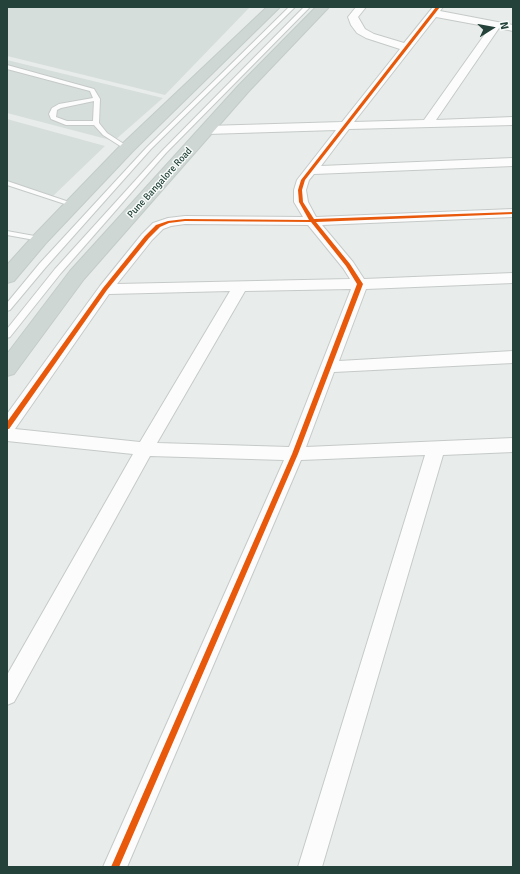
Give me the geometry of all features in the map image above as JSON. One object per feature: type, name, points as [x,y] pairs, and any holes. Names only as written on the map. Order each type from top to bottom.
[{"type":"main road","points":[[7,277],[40,239],[127,148],[274,7]]},
{"type":"main road","name":"Pune Bangalore Road","points":[[7,369],[78,276],[244,88],[323,7]]},
{"type":"street","points":[[361,7],[353,17],[356,25],[361,31],[370,36],[406,47]]},
{"type":"street","points":[[360,284],[348,265],[312,221],[301,202],[300,190],[303,180],[436,10],[512,29]]},
{"type":"street","points":[[427,124],[496,25]]},
{"type":"street","points":[[208,130],[513,121]]},
{"type":"street","points":[[312,170],[513,162]]},
{"type":"street","points":[[7,427],[105,289],[147,236],[158,226],[168,222],[185,220],[312,221],[513,213]]},
{"type":"street","points":[[105,289],[240,288],[513,278]]},
{"type":"street","points":[[115,867],[295,454],[360,284]]},
{"type":"street","points":[[7,695],[145,449],[240,288]]},
{"type":"street","points":[[328,368],[513,357]]},
{"type":"street","points":[[7,436],[145,449],[295,454],[513,445]]},
{"type":"street","points":[[310,867],[436,448]]},
{"type":"lane","points":[[7,308],[43,265],[149,148],[292,7]]},
{"type":"lane","points":[[7,335],[58,271],[164,152],[307,7]]},
{"type":"lane","points":[[7,67],[92,90],[97,99],[96,123],[105,134],[127,148]]},
{"type":"lane","points":[[96,123],[66,123],[54,118],[52,114],[54,108],[59,106],[97,99]]},
{"type":"lane","points":[[7,183],[73,205]]},
{"type":"lane","points":[[7,232],[40,239]]},
{"type":"shaded area","points":[[7,7],[250,7],[165,95],[7,56]]},
{"type":"shaded area","points":[[7,60],[163,98],[114,141],[7,113]]},
{"type":"shaded area","points":[[7,119],[105,146],[52,197],[7,184]]},
{"type":"cycle path","points":[[115,867],[295,454],[360,284],[348,265],[312,221],[301,202],[300,190],[303,180],[438,7]]},
{"type":"cycle path","points":[[7,427],[105,289],[147,237],[158,226],[168,222],[185,220],[312,221],[513,213]]}]
